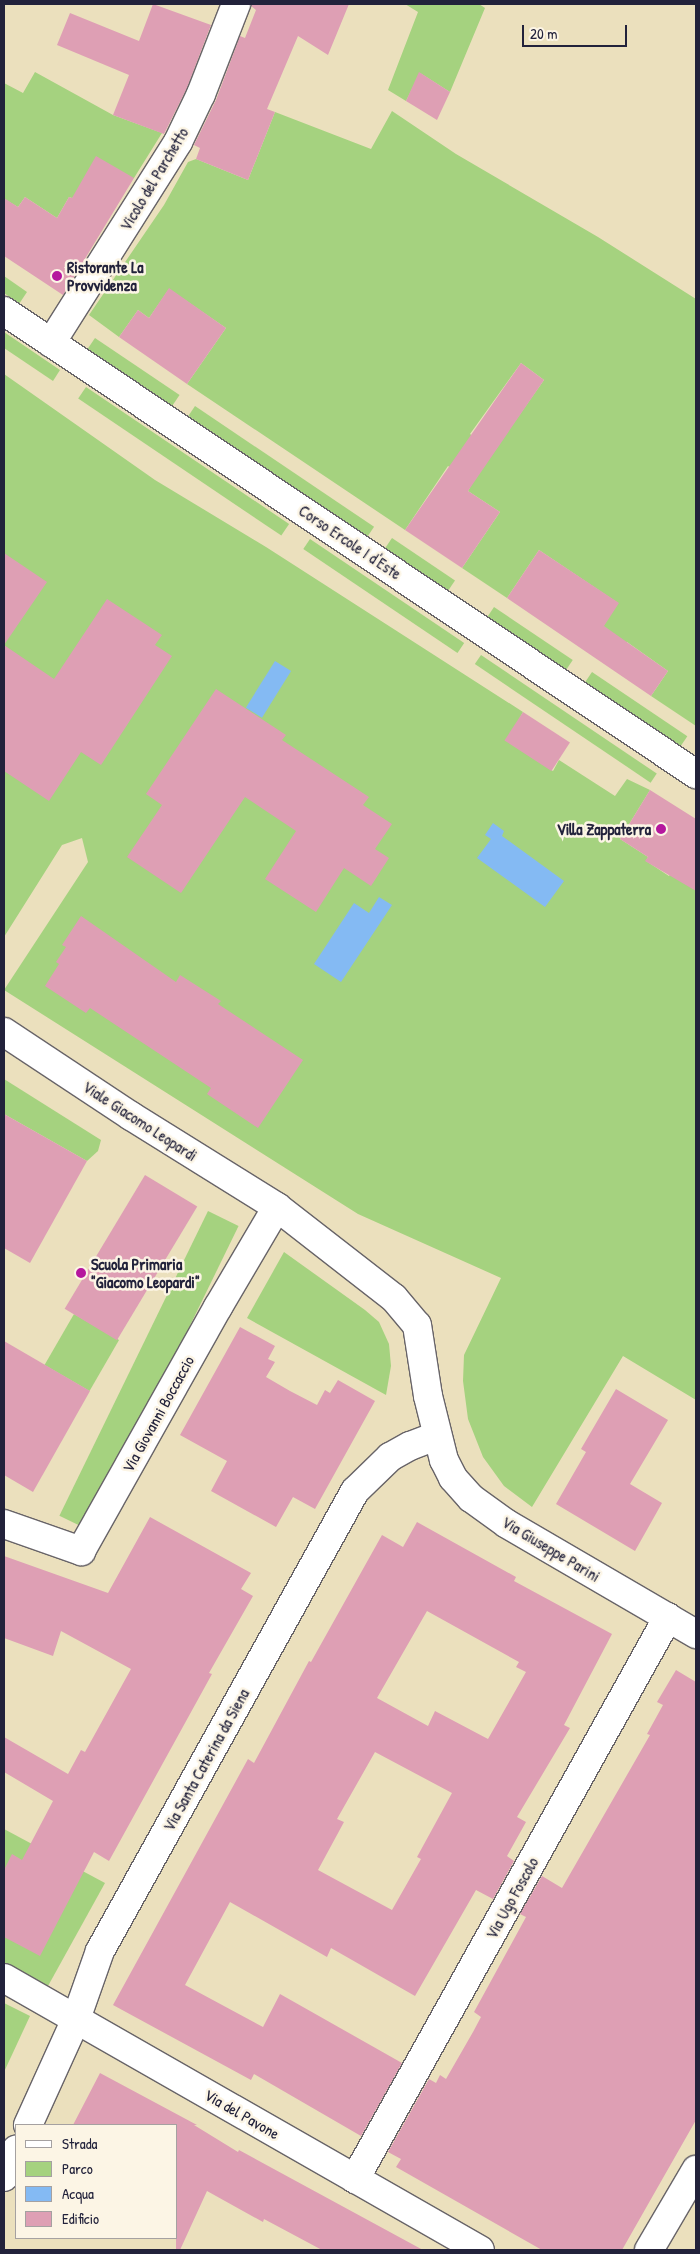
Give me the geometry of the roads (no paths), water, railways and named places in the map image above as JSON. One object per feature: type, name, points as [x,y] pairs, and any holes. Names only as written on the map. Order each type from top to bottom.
[{"type":"street","name":"Vicolo del Parchetto","points":[[52,343],[178,142],[201,94],[236,4]]},
{"type":"street","name":"Corso Ercole I d'Este","points":[[4,311],[696,774]]},
{"type":"street","name":"Viale Giacomo Leopardi","points":[[4,1032],[131,1116],[278,1207],[394,1298],[417,1325],[421,1337],[428,1396],[436,1436]]},
{"type":"street","name":"Via Giovanni Boccaccio","points":[[4,1524],[81,1551],[218,1307],[278,1207]]},
{"type":"street","name":"Via Giuseppe Parini","points":[[436,1436],[444,1460],[454,1478],[471,1498],[507,1524],[696,1634]]},
{"type":"street","name":"Via Santa Caterina da Siena","points":[[28,2124],[76,2019],[100,1951],[355,1490],[390,1457],[410,1446],[436,1436]]},
{"type":"street","name":"Via Ugo Foscolo","points":[[356,2179],[668,1617]]},
{"type":"street","name":"Via del Pavone","points":[[4,1978],[480,2250]]},
{"type":"street","points":[[4,2177],[15,2152]]},
{"type":"street","points":[[649,2250],[696,2170]]},
{"type":"water","points":[[275,661],[291,671],[262,718],[246,708]]},
{"type":"water","points":[[493,823],[504,831],[502,836],[564,881],[545,907],[477,858],[491,839],[485,835]]},
{"type":"water","points":[[379,897],[392,905],[341,982],[314,964],[354,903],[369,913]]},
{"type":"place","name":"Ristorante La Provvidenza","points":[[57,276]]},
{"type":"place","name":"Villa Zappaterra","points":[[661,829]]},
{"type":"place","name":"Scuola Primaria \"Giacomo Leopardi\"","points":[[81,1273]]}]
